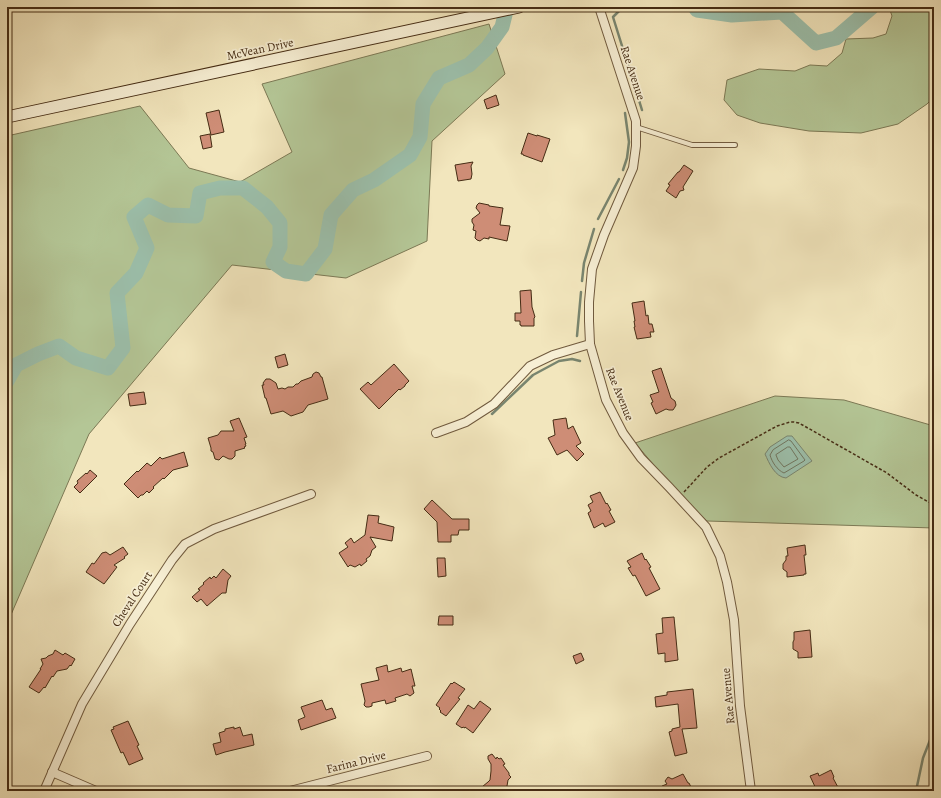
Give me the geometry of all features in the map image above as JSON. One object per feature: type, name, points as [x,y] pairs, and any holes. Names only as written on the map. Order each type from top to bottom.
[{"type":"main road","name":"McVean Drive","points":[[7,117],[518,7]]},
{"type":"street","name":"Rae Avenue","points":[[599,7],[636,121],[636,146],[633,168],[604,235],[592,269],[589,302],[590,344],[606,400],[623,433],[641,458],[706,527],[720,556],[727,582],[734,620],[740,706],[751,791]]},
{"type":"street","points":[[436,433],[466,422],[494,404],[530,366],[553,355],[590,344]]},
{"type":"street","name":"Cheval Court","points":[[44,791],[82,704],[134,618],[172,560],[185,544],[214,529],[311,494]]},
{"type":"street","name":"Farina Drive","points":[[290,791],[427,756]]},
{"type":"street","points":[[52,772],[96,791]]},
{"type":"lane","points":[[636,127],[692,146],[736,145]]},
{"type":"path","points":[[679,498],[707,466],[719,458],[777,426],[794,422],[799,423],[887,473],[916,495],[934,505]]},
{"type":"shaded area","points":[[889,7],[934,7],[934,97],[927,104],[898,124],[861,133],[809,131],[760,123],[737,115],[724,100],[727,80],[759,69],[795,71],[810,65],[827,66],[842,53],[846,39],[873,38],[886,34],[892,16]]},
{"type":"shaded area","points":[[489,24],[505,74],[432,141],[427,241],[346,278],[232,265],[89,434],[7,624],[7,136],[140,106],[189,168],[240,182],[292,152],[262,84]]},
{"type":"shaded area","points":[[775,396],[844,400],[934,426],[934,528],[707,521],[677,492],[635,443]]},
{"type":"water","points":[[787,436],[792,436],[812,461],[786,478],[782,477],[776,472],[765,454],[770,447]]},
{"type":"building","points":[[496,95],[499,105],[487,109],[484,100]]},
{"type":"building","points":[[219,110],[224,132],[211,135],[206,113]]},
{"type":"building","points":[[528,133],[550,139],[542,162],[521,154]]},
{"type":"building","points":[[210,134],[212,147],[203,149],[200,136]]},
{"type":"building","points":[[473,162],[471,166],[471,179],[458,181],[455,165]]},
{"type":"building","points":[[684,165],[693,171],[683,187],[684,190],[680,191],[676,198],[666,191],[670,185],[668,184]]},
{"type":"building","points":[[479,203],[503,208],[500,225],[510,226],[507,241],[489,237],[489,239],[484,238],[480,241],[475,238],[476,231],[473,230],[474,225],[472,219],[480,213],[476,208]]},
{"type":"building","points":[[531,290],[532,307],[535,317],[534,326],[521,326],[520,321],[515,321],[515,313],[521,313],[520,291]]},
{"type":"building","points":[[644,301],[646,316],[648,315],[649,324],[652,324],[654,332],[650,332],[651,337],[637,339],[634,327],[635,321],[632,303]]},
{"type":"building","points":[[285,354],[288,365],[278,368],[275,357]]},
{"type":"building","points":[[394,364],[409,381],[379,409],[360,389],[368,382],[371,385]]},
{"type":"building","points":[[661,368],[671,398],[675,401],[676,405],[673,410],[666,409],[656,414],[651,403],[653,402],[650,395],[659,392],[652,371]]},
{"type":"building","points":[[316,372],[322,377],[328,399],[308,405],[303,412],[291,416],[283,411],[271,414],[262,385],[264,385],[263,383],[266,379],[270,379],[276,383],[278,389],[285,389],[288,387],[293,387],[301,381],[312,377]]},
{"type":"building","points":[[144,392],[146,404],[130,406],[128,394]]},
{"type":"building","points":[[239,418],[247,437],[244,438],[246,444],[244,447],[245,448],[235,451],[235,456],[232,459],[223,456],[219,460],[215,459],[213,452],[211,451],[208,438],[218,435],[221,431],[234,431],[230,421]]},
{"type":"building","points":[[566,418],[568,429],[573,426],[581,443],[576,446],[584,454],[577,461],[567,450],[557,455],[548,438],[555,435],[553,420]]},
{"type":"building","points":[[184,452],[188,466],[173,470],[153,487],[154,488],[149,493],[147,491],[138,498],[124,484],[147,463],[151,466],[160,457],[162,459]]},
{"type":"building","points":[[90,470],[97,476],[80,493],[74,487],[78,483],[77,481]]},
{"type":"building","points":[[600,492],[611,510],[609,511],[615,522],[605,527],[603,523],[594,528],[588,513],[591,511],[588,505],[593,502],[590,496]]},
{"type":"building","points":[[432,500],[452,519],[469,519],[469,530],[459,530],[458,535],[451,535],[451,542],[438,542],[437,522],[424,509]]},
{"type":"building","points":[[368,515],[379,516],[378,523],[394,527],[392,541],[370,537],[376,547],[366,559],[367,561],[361,566],[360,564],[355,567],[350,565],[348,567],[339,553],[348,547],[345,543],[351,538],[354,543],[365,535]]},
{"type":"building","points":[[805,545],[806,555],[804,555],[806,574],[787,577],[787,572],[783,569],[783,564],[786,560],[786,556],[788,556],[787,548]]},
{"type":"building","points":[[123,547],[128,554],[124,557],[125,558],[114,565],[117,567],[104,584],[86,572],[92,563],[94,564],[102,553],[106,552],[110,555]]},
{"type":"building","points":[[642,553],[645,560],[646,559],[651,567],[649,568],[660,589],[646,596],[635,575],[633,576],[628,568],[631,567],[627,561]]},
{"type":"building","points":[[437,558],[445,558],[446,576],[438,577]]},
{"type":"building","points":[[223,569],[231,576],[228,580],[226,593],[222,593],[207,606],[201,599],[197,602],[192,597],[200,590],[198,589],[210,577],[211,579],[214,576],[216,578]]},
{"type":"building","points":[[439,616],[453,616],[453,625],[438,625]]},
{"type":"building","points":[[674,617],[678,660],[665,662],[665,653],[658,654],[656,634],[663,633],[662,618]]},
{"type":"building","points":[[810,630],[812,657],[798,658],[798,652],[793,649],[794,632]]},
{"type":"building","points":[[55,650],[63,655],[65,653],[75,659],[71,666],[70,665],[67,669],[57,671],[53,677],[52,676],[45,688],[44,687],[39,693],[29,687],[41,669],[43,664],[41,659],[53,654]]},
{"type":"building","points":[[581,653],[584,660],[576,664],[573,656]]},
{"type":"building","points":[[387,665],[388,672],[401,668],[402,672],[411,669],[415,686],[412,686],[414,693],[410,696],[407,694],[395,698],[396,701],[386,704],[385,700],[372,703],[372,706],[366,707],[364,705],[365,701],[361,684],[379,680],[376,668]]},
{"type":"building","points":[[454,682],[465,689],[458,698],[460,699],[446,716],[440,712],[440,708],[436,705],[451,683],[452,684]]},
{"type":"building","points":[[693,689],[697,728],[682,729],[687,753],[675,756],[669,732],[672,731],[672,729],[680,727],[678,704],[656,707],[655,697],[667,695],[667,692]]},
{"type":"building","points":[[322,700],[326,710],[332,708],[336,718],[301,730],[298,720],[305,717],[301,707]]},
{"type":"building","points":[[480,701],[491,709],[473,733],[465,727],[462,728],[456,724],[468,705],[474,709]]},
{"type":"building","points":[[128,721],[139,745],[137,746],[143,759],[129,765],[123,752],[121,753],[111,730],[114,729],[113,727]]},
{"type":"building","points":[[234,727],[234,729],[240,727],[243,736],[252,734],[254,745],[216,755],[213,744],[221,742],[219,733],[225,731],[225,729]]},
{"type":"building","points":[[492,754],[496,759],[497,757],[499,759],[501,758],[505,764],[503,765],[511,777],[508,780],[507,786],[500,791],[477,791],[490,780],[491,764],[488,756]]},
{"type":"building","points":[[831,770],[834,777],[833,778],[840,791],[824,791],[822,788],[817,791],[810,776],[818,773],[819,776]]},
{"type":"building","points":[[683,774],[693,791],[665,791],[662,786],[667,784],[665,781],[668,777],[672,779]]},
{"type":"waterway","points":[[7,381],[16,365],[59,346],[76,358],[108,368],[123,348],[117,293],[136,273],[147,248],[134,217],[148,205],[168,215],[196,216],[200,193],[220,188],[243,188],[267,207],[280,223],[280,247],[273,262],[286,271],[306,274],[325,249],[331,215],[353,190],[374,180],[410,155],[420,137],[423,104],[439,78],[469,65],[487,48],[502,27],[507,7]]},
{"type":"waterway","points":[[628,7],[621,9],[613,17],[642,110]]},
{"type":"waterway","points":[[695,7],[697,10],[732,15],[782,12],[816,43],[836,38],[872,7]]},
{"type":"waterway","points":[[623,170],[627,158],[629,142],[625,113]]},
{"type":"waterway","points":[[598,219],[619,179]]},
{"type":"waterway","points":[[582,281],[584,263],[594,229]]},
{"type":"waterway","points":[[577,336],[581,292]]},
{"type":"waterway","points":[[492,414],[533,375],[559,361],[572,359],[580,361]]},
{"type":"waterway","points":[[916,791],[923,758],[934,730]]}]
